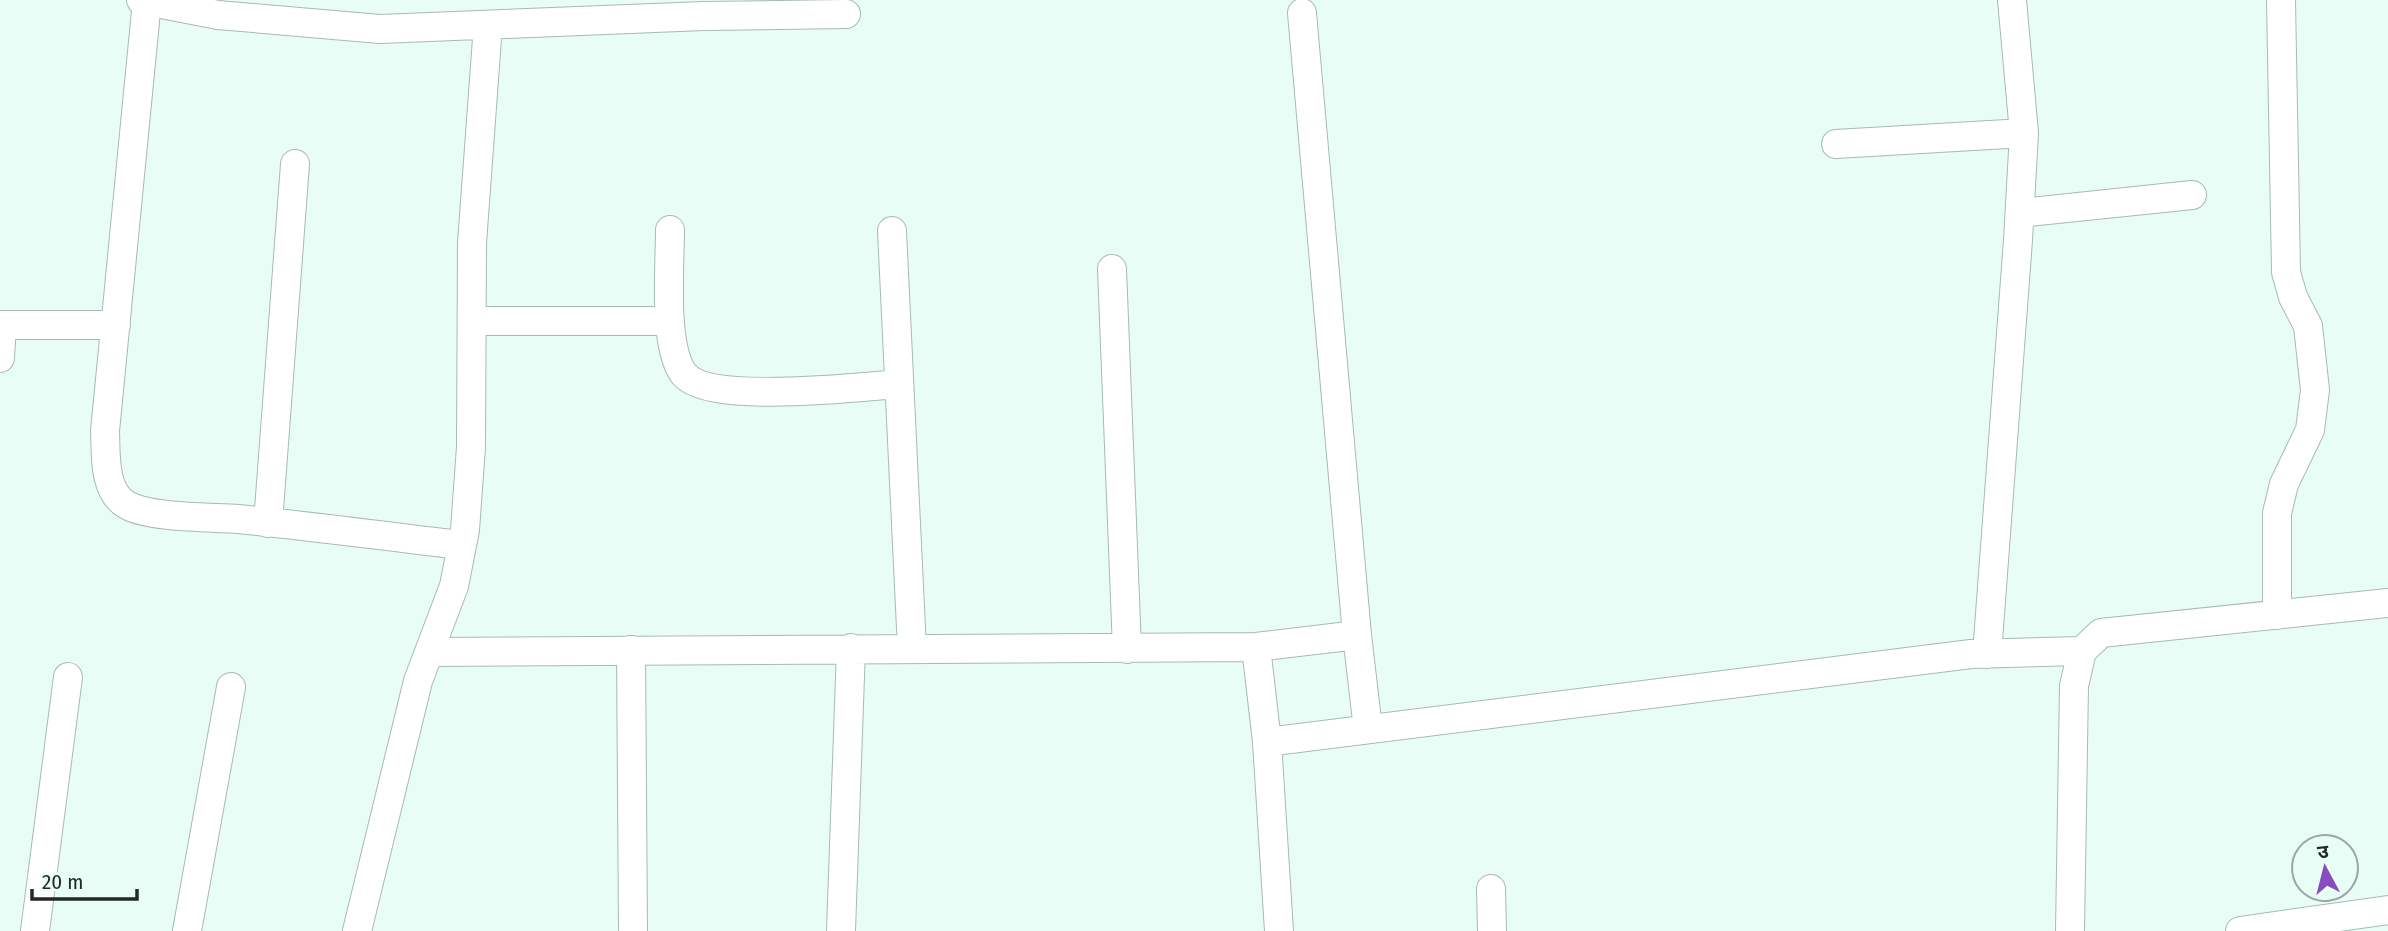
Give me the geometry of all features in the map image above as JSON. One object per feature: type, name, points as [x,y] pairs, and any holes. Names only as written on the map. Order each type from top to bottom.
[{"type":"street","points":[[1987,654],[2024,133],[2012,0]]},
{"type":"street","points":[[2277,615],[2277,513],[2284,484],[2310,429],[2315,390],[2308,326],[2293,297],[2286,272],[2281,0]]},
{"type":"street","points":[[463,545],[268,523],[158,514],[127,505],[114,493],[107,469],[105,431],[144,1],[218,15],[380,29],[704,16],[846,14]]},
{"type":"street","points":[[1302,13],[1357,635],[1368,729]]},
{"type":"street","points":[[357,931],[418,681],[454,586],[463,545],[471,447],[472,243],[488,25]]},
{"type":"street","points":[[1836,144],[2024,133]]},
{"type":"street","points":[[268,523],[295,164]]},
{"type":"street","points":[[2020,213],[2192,195]]},
{"type":"street","points":[[670,230],[670,321],[674,353],[684,375],[703,387],[752,393],[899,384]]},
{"type":"street","points":[[892,231],[912,649]]},
{"type":"street","points":[[1112,269],[1126,649]]},
{"type":"street","points":[[472,321],[670,321]]},
{"type":"street","points":[[0,358],[1,325],[116,325]]},
{"type":"street","points":[[2070,931],[2074,686],[2082,651],[2101,633],[2388,603]]},
{"type":"street","points":[[430,652],[1256,647],[1357,635]]},
{"type":"street","points":[[1256,647],[1267,742],[1279,931]]},
{"type":"street","points":[[841,931],[851,648]]},
{"type":"street","points":[[631,650],[633,931]]},
{"type":"street","points":[[1267,742],[1987,654],[2082,651]]},
{"type":"street","points":[[35,931],[68,677]]},
{"type":"street","points":[[187,931],[231,687]]},
{"type":"street","points":[[1491,889],[1492,931]]},
{"type":"street","points":[[2240,931],[2388,910]]}]
